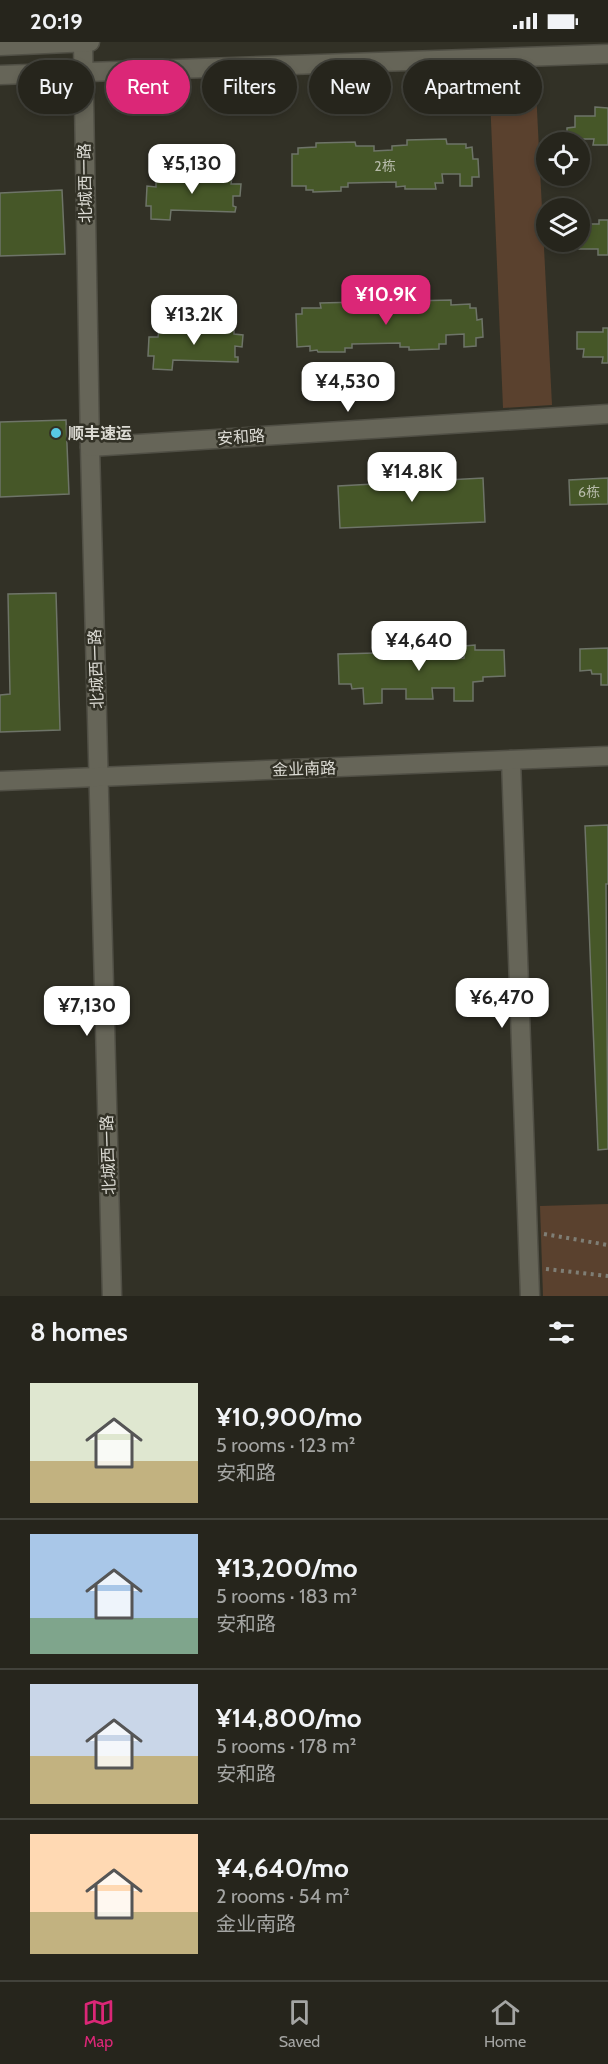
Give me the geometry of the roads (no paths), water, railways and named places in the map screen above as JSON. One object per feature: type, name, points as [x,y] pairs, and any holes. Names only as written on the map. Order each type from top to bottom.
[{"type":"street","name":"北城西一路","points":[[83,42],[83,60]]},
{"type":"street","points":[[0,46],[90,42]]},
{"type":"street","points":[[94,71],[608,54]]},
{"type":"street","points":[[0,75],[18,74]]},
{"type":"street","name":"北城西一路","points":[[84,114],[112,1296]]},
{"type":"street","name":"安和路","points":[[90,447],[608,414]]},
{"type":"street","name":"金业南路","points":[[0,781],[608,756]]},
{"type":"street","points":[[511,760],[530,1296]]},
{"type":"place","name":"顺丰速运","points":[[56,433]]}]
